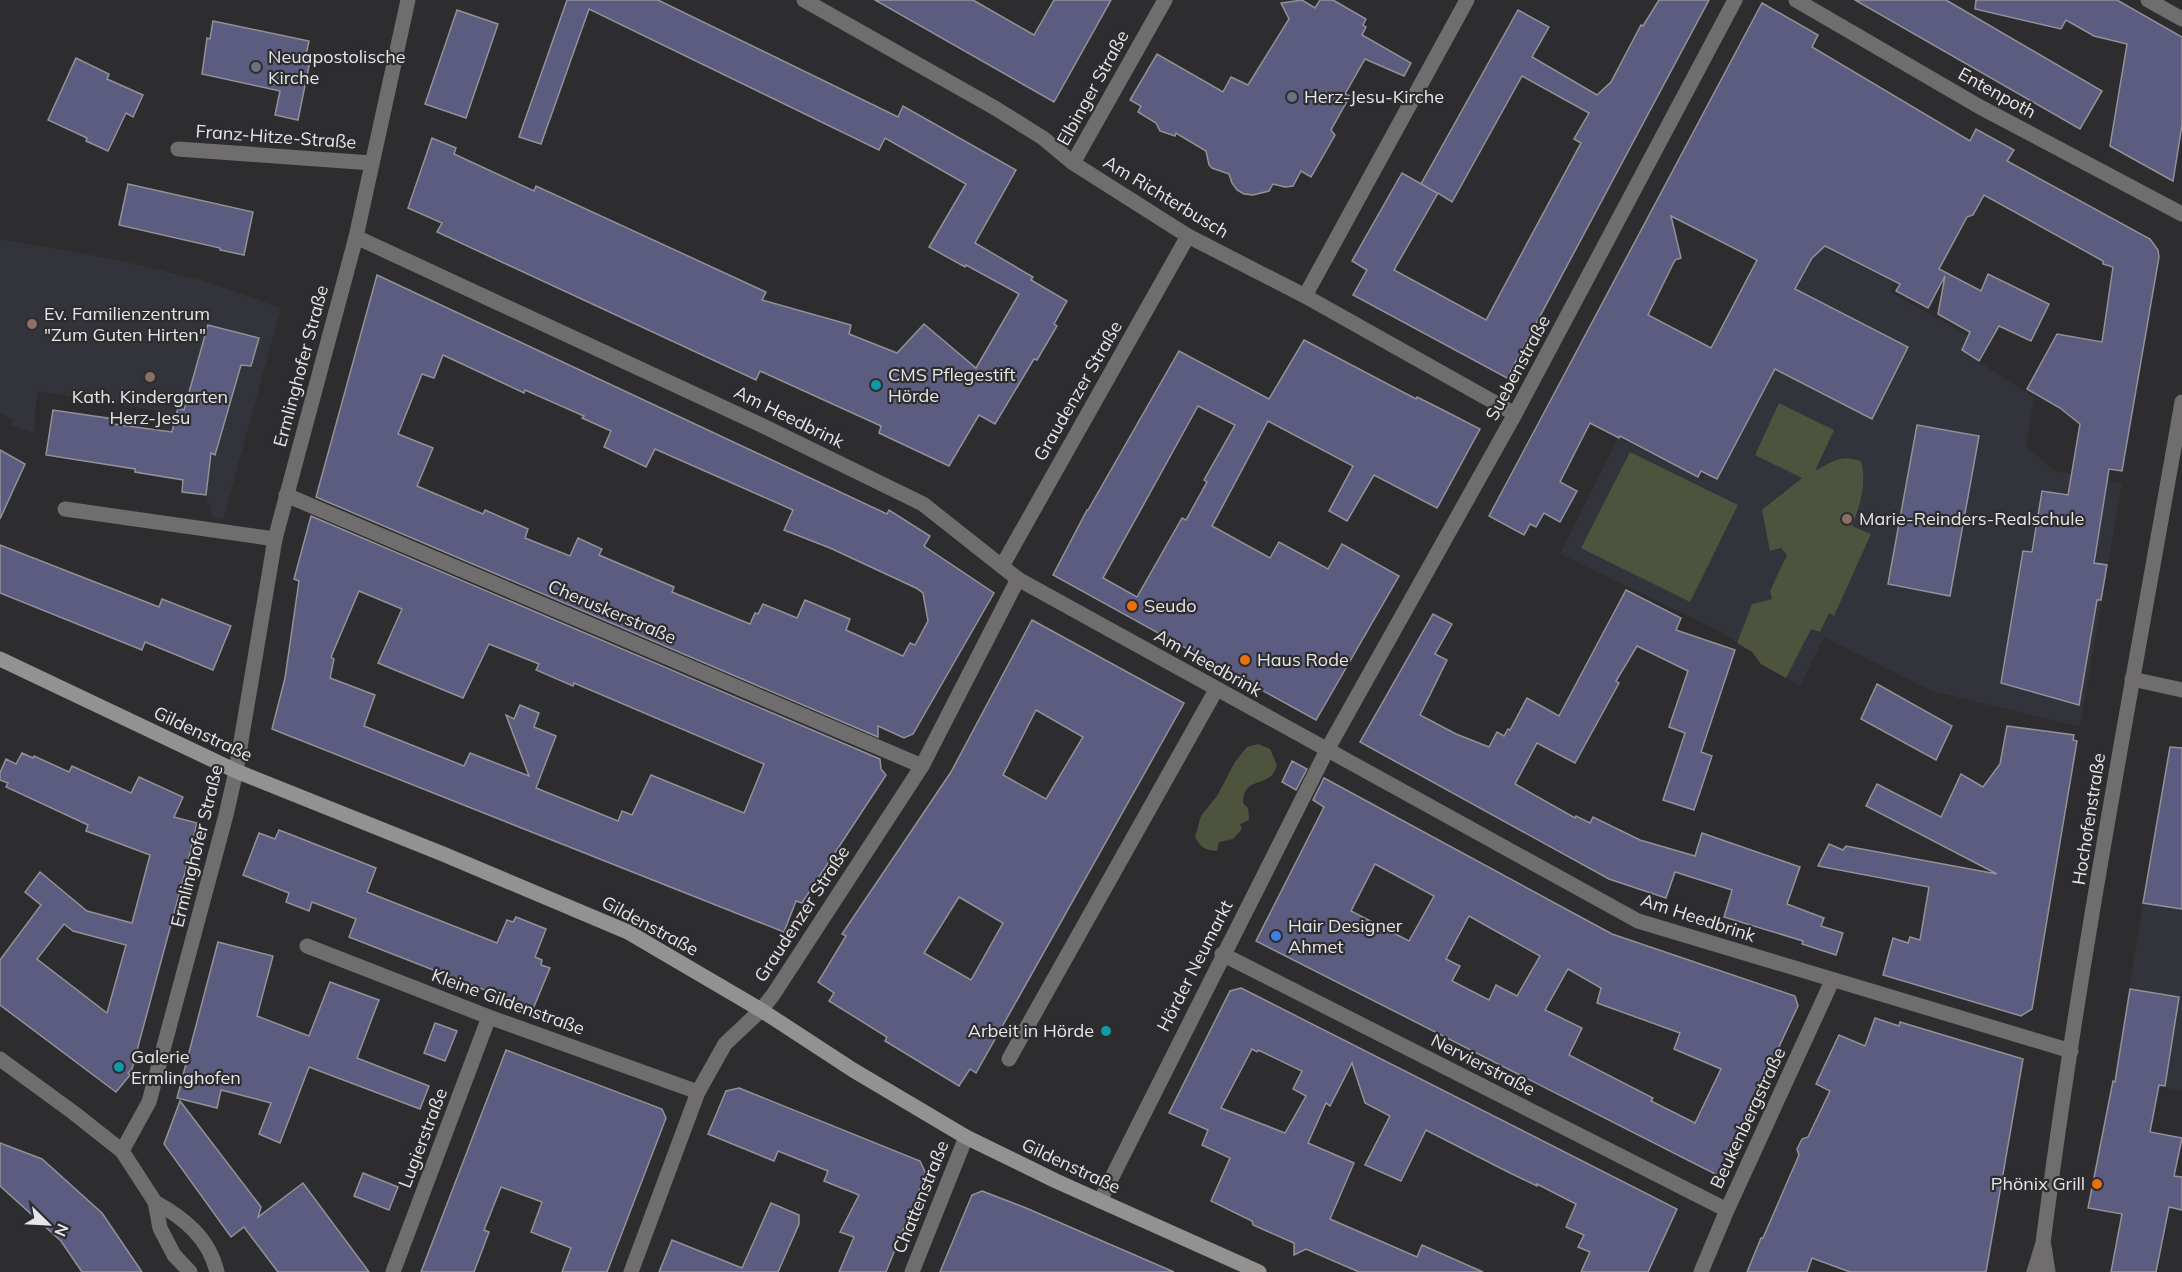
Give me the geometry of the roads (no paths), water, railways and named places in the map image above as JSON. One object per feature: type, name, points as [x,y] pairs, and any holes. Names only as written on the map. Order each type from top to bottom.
[{"type":"main road","name":"Gildenstraße","points":[[0,659],[236,771],[628,932],[761,1010],[853,1070],[966,1137],[1259,1272]]},
{"type":"street","name":"Franz-Hitze-Straße","points":[[356,237],[408,0]]},
{"type":"street","name":"Am Richterbusch","points":[[804,0],[995,108],[1043,138],[1073,163],[1188,236],[1305,296],[1515,414]]},
{"type":"street","name":"Elbinger Straße","points":[[1073,163],[1165,0]]},
{"type":"street","points":[[1305,296],[1467,0]]},
{"type":"street","name":"Suebenstraße","points":[[1326,750],[1515,414],[1735,0]]},
{"type":"street","name":"Entenpoth","points":[[1796,0],[1980,107],[2182,214]]},
{"type":"street","points":[[2148,0],[2182,19]]},
{"type":"street","name":"Franz-Hitze-Straße","points":[[178,149],[372,163]]},
{"type":"street","name":"Graudenzer Straße","points":[[1002,566],[1188,236]]},
{"type":"street","name":"Ermlinghofer Straße","points":[[122,1151],[149,1102],[198,924],[236,771],[275,539],[356,237]]},
{"type":"street","name":"Am Heedbrink","points":[[356,237],[748,418],[923,504],[1018,579],[1638,921],[2071,1051]]},
{"type":"street","name":"Hochofenstraße","points":[[2034,1272],[2043,1243],[2071,1051],[2132,679],[2182,402]]},
{"type":"street","name":"Cheruskerstraße","points":[[286,495],[922,766]]},
{"type":"street","points":[[65,509],[275,539]]},
{"type":"street","name":"Graudenzer Straße","points":[[631,1272],[698,1092],[725,1044],[761,1010],[922,766],[1018,579]]},
{"type":"street","points":[[2132,679],[2182,690]]},
{"type":"street","points":[[1009,1059],[1216,690]]},
{"type":"street","name":"Hörder Neumarkt","points":[[1100,1200],[1326,750]]},
{"type":"street","name":"Kleine Gildenstraße","points":[[307,946],[489,1017],[698,1092]]},
{"type":"street","name":"Nervierstraße","points":[[1222,954],[1727,1210]]},
{"type":"street","name":"Beukenbergstraße","points":[[1701,1272],[1832,981]]},
{"type":"street","name":"Lugierstraße","points":[[393,1272],[489,1017]]},
{"type":"street","points":[[0,1059],[122,1151],[155,1202],[160,1228],[174,1255],[190,1272]]},
{"type":"street","name":"Chattenstraße","points":[[912,1272],[966,1137]]},
{"type":"street","points":[[155,1202],[179,1215],[201,1236],[217,1272]]},
{"type":"street","name":"Hochofenstraße","points":[[2043,1243],[2049,1272]]},
{"type":"place","name":"Neuapostolische Kirche","points":[[256,67]]},
{"type":"place","name":"Herz-Jesu-Kirche","points":[[1292,97]]},
{"type":"place","name":"Ev. Familienzentrum \"Zum Guten Hirten\"","points":[[32,324]]},
{"type":"place","name":"Kath. Kindergarten Herz-Jesu","points":[[150,377]]},
{"type":"place","name":"CMS Pflegestift Hörde","points":[[876,385]]},
{"type":"place","name":"Marie-Reinders-Realschule","points":[[1847,519]]},
{"type":"place","name":"Seudo","points":[[1132,606]]},
{"type":"place","name":"Haus Rode","points":[[1245,660]]},
{"type":"place","name":"Hair Designer Ahmet","points":[[1276,936]]},
{"type":"place","name":"Arbeit in Hörde","points":[[1106,1031]]},
{"type":"place","name":"Galerie Ermlinghofen","points":[[119,1067]]},
{"type":"place","name":"Phönix Grill","points":[[2097,1184]]}]
